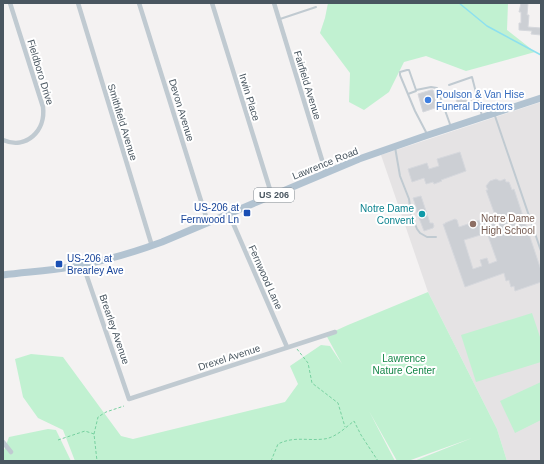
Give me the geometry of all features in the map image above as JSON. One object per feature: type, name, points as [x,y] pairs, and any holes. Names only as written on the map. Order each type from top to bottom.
[{"type":"main road","name":"Lawrence Road","points":[[3,275],[83,265],[113,258],[152,246],[326,173],[395,146],[541,98]]},
{"type":"street","name":"Fieldboro Drive","points":[[3,140],[17,143],[23,142],[33,136],[41,126],[44,114],[10,3]]},
{"type":"street","name":"Smithfield Avenue","points":[[78,3],[152,246]]},
{"type":"street","name":"Devon Avenue","points":[[139,3],[208,223]]},
{"type":"street","name":"Irwin Place","points":[[212,3],[272,196]]},
{"type":"street","name":"Fairfield Avenue","points":[[274,3],[326,173]]},
{"type":"street","name":"Fernwood Lane","points":[[229,214],[287,347]]},
{"type":"street","name":"Brearley Avenue","points":[[83,265],[129,399]]},
{"type":"street","name":"Drexel Avenue","points":[[129,399],[335,332]]},
{"type":"street","points":[[3,442],[11,452]]},
{"type":"lane","points":[[279,20],[316,7]]},
{"type":"lane","points":[[416,90],[409,70],[400,72],[415,111],[428,135]]},
{"type":"lane","points":[[449,85],[472,77],[483,117]]},
{"type":"lane","points":[[408,94],[431,86],[437,88],[451,127]]},
{"type":"lane","points":[[495,113],[541,251]]},
{"type":"lane","points":[[395,146],[400,176],[409,199],[411,214],[417,229],[420,233],[427,237],[436,238]]},
{"type":"path","points":[[294,345],[308,363],[312,383],[338,403],[345,427]]},
{"type":"path","points":[[97,461],[94,434],[98,417],[106,412],[124,406]]},
{"type":"path","points":[[271,461],[278,444],[286,440],[298,438],[325,439],[336,435],[354,421],[361,435],[378,461]]},
{"type":"path","points":[[58,440],[85,431],[94,434]]},
{"type":"shaded area","name":"Notre Dame High School","points":[[541,102],[541,461],[507,461],[497,429],[428,292],[381,155]]},
{"type":"green space","points":[[328,3],[508,3],[507,30],[535,52],[466,71],[426,56],[404,62],[389,92],[364,110],[349,102],[350,73],[320,33]]},
{"type":"green space","name":"Lawrence Nature Center","points":[[428,292],[497,429],[507,461],[414,461],[472,438],[408,461],[397,461],[369,411],[395,461],[75,461],[63,430],[38,418],[23,397],[15,359],[31,354],[63,357],[121,436],[133,439],[285,402],[298,384],[290,366],[321,345],[330,346],[342,364],[326,335]]},
{"type":"green space","points":[[532,313],[541,340],[541,362],[476,382],[461,335]]},
{"type":"green space","points":[[541,382],[541,420],[515,433],[500,401]]},
{"type":"green space","points":[[48,429],[56,430],[71,461],[3,461],[3,453],[9,437]]},
{"type":"building","points":[[521,3],[528,3],[528,27],[541,28],[541,35],[531,34],[532,31],[519,30],[519,23],[521,23],[521,12],[519,12]]},
{"type":"building","name":"Poulson & Van Hise Funeral Directors","points":[[433,90],[438,107],[423,112],[418,94]]},
{"type":"building","points":[[469,91],[473,100],[458,106],[455,96]]},
{"type":"building","points":[[460,152],[466,171],[434,184],[433,182],[426,184],[424,178],[412,182],[408,169],[427,163],[429,169],[439,166],[437,159]]},
{"type":"building","points":[[496,179],[500,181],[505,179],[506,182],[509,182],[512,190],[514,189],[541,270],[541,282],[515,291],[514,286],[511,287],[509,280],[506,281],[504,273],[465,287],[443,224],[455,219],[457,220],[459,227],[495,215],[486,190],[488,190],[486,186],[490,181]],"holes":[[[487,233],[497,261],[489,264],[487,258],[480,260],[482,266],[473,269],[464,240]]]},
{"type":"building","name":"Notre Dame Convent","points":[[421,196],[430,223],[433,223],[434,226],[433,228],[424,231],[413,198]]},
{"type":"waterway","points":[[459,3],[487,26],[541,55]]},
{"type":"place","name":"Poulson & Van Hise Funeral Directors","points":[[428,100]]},
{"type":"place","name":"US-206 at Fernwood Ln","points":[[247,213]]},
{"type":"place","name":"Notre Dame Convent","points":[[422,214]]},
{"type":"place","name":"Notre Dame High School","points":[[473,224]]},
{"type":"place","name":"US-206 at Brearley Ave","points":[[59,264]]}]
